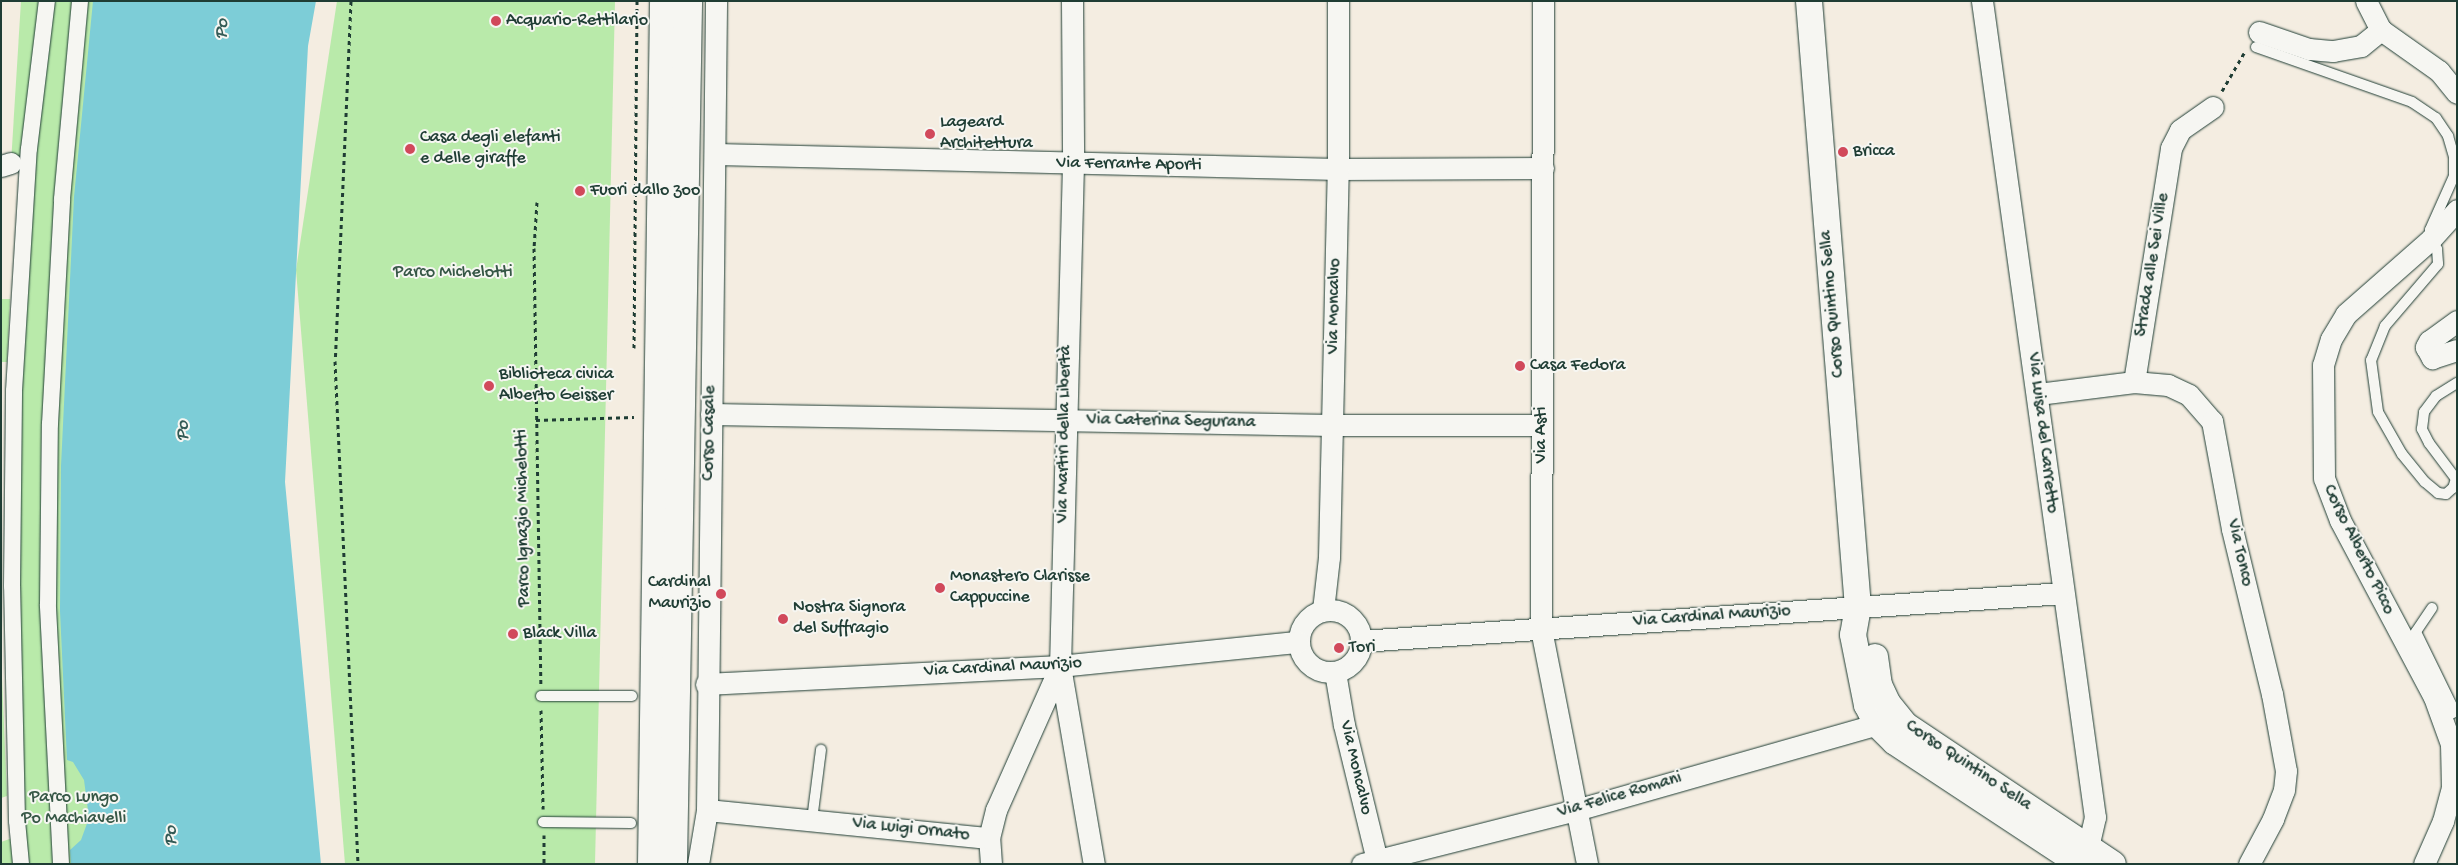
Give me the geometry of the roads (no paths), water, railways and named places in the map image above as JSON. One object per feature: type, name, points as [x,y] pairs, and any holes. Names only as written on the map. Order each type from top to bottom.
[{"type":"main road","points":[[652,864],[664,1]]},
{"type":"main road","name":"Corso Casale","points":[[675,864],[688,1]]},
{"type":"street","points":[[21,864],[17,821],[12,586],[14,391],[29,149],[47,1]]},
{"type":"street","points":[[61,864],[48,604],[50,424],[62,199],[80,1]]},
{"type":"street","name":"Corso Casale","points":[[698,864],[707,810],[706,684],[716,154],[716,1]]},
{"type":"street","name":"Via Martiri della Libertà","points":[[1072,1],[1073,164],[1060,666],[1094,864]]},
{"type":"street","name":"Via Moncalvo","points":[[1323,610],[1329,557],[1338,169],[1338,1]]},
{"type":"street","name":"Via Asti","points":[[1543,1],[1541,629],[1587,864]]},
{"type":"street","name":"Corso Quintino Sella","points":[[1809,1],[1858,607],[1853,634],[1859,676],[1867,705],[1877,724],[1895,742],[2086,858],[2113,864]]},
{"type":"street","name":"Via Luisa del Carretto","points":[[1982,1],[2038,394],[2063,593],[2095,818],[2086,858]]},
{"type":"street","points":[[2366,1],[2381,30],[2448,70],[2456,92]]},
{"type":"street","points":[[2257,40],[2333,51],[2361,46],[2381,30]]},
{"type":"street","name":"Strada alle Sei Ville","points":[[2134,382],[2171,148],[2180,130],[2212,107]]},
{"type":"street","name":"Via Ferrante Aporti","points":[[716,154],[1338,169],[1543,168]]},
{"type":"street","name":"Corso Alberto Picco","points":[[2424,864],[2443,821],[2452,788],[2454,761],[2451,744],[2442,718],[2340,520],[2324,478],[2323,365],[2331,339],[2346,314],[2431,240],[2457,210]]},
{"type":"street","points":[[2457,321],[2429,341],[2426,347],[2432,358],[2457,350]]},
{"type":"street","name":"Via Tonco","points":[[2038,394],[2134,382],[2168,385],[2189,395],[2212,421],[2232,529],[2272,694],[2286,771],[2284,790],[2273,819],[2249,864]]},
{"type":"street","name":"Via Caterina Segurana","points":[[711,414],[1332,425],[1542,425]]},
{"type":"street","name":"Via Cardinal Maurizio","points":[[1361,641],[2063,593]]},
{"type":"street","name":"Corso Quintino Sella","points":[[1858,607],[1871,632],[1879,685],[1888,704],[1905,725],[2086,858]]},
{"type":"street","points":[[1334,609],[1353,619],[1359,628],[1361,641],[1356,659],[1335,672],[1320,671],[1310,666],[1304,659],[1298,642],[1305,621],[1323,610],[1334,609]]},
{"type":"street","name":"Via Cardinal Maurizio","points":[[706,684],[1060,666],[1298,642]]},
{"type":"street","name":"Via Luigi Ornato","points":[[707,810],[989,838],[996,810],[1060,666]]},
{"type":"street","name":"Via Moncalvo","points":[[1335,672],[1344,725],[1373,862]]},
{"type":"street","name":"Via Felice Romani","points":[[1373,862],[1576,810],[1877,724]]},
{"type":"street","points":[[675,864],[707,810]]},
{"type":"street","points":[[989,838],[991,864]]},
{"type":"lane","points":[[2257,40],[2412,102],[2436,118],[2448,136],[2454,157],[2454,176],[2445,200],[2433,219],[2431,240],[2437,249],[2438,264],[2385,326],[2372,360],[2378,412],[2402,454],[2425,482],[2438,492],[2446,494],[2453,488],[2456,479],[2429,443],[2422,428],[2424,412],[2436,396],[2457,383]]},
{"type":"lane","points":[[2432,608],[2416,632],[2455,712],[2442,718]]},
{"type":"lane","points":[[541,696],[632,696]]},
{"type":"lane","points":[[812,820],[821,750]]},
{"type":"lane","points":[[543,822],[631,823]]},
{"type":"water","name":"Po","points":[[93,1],[316,1],[308,46],[285,482],[321,864],[71,864],[70,850],[81,840],[89,818],[84,780],[73,762],[67,760],[60,611],[61,466],[74,197]]},
{"type":"place","name":"Acquario-Rettilario","points":[[496,21]]},
{"type":"place","name":"Lageard Architettura","points":[[930,134]]},
{"type":"place","name":"Casa degli elefanti e delle giraffe","points":[[410,149]]},
{"type":"place","name":"Bricca","points":[[1843,152]]},
{"type":"place","name":"Fuori dallo zoo","points":[[580,191]]},
{"type":"place","name":"Casa Fedora","points":[[1520,366]]},
{"type":"place","name":"Biblioteca civica Alberto Geisser","points":[[489,386]]},
{"type":"place","name":"Monastero Clarisse Cappuccine","points":[[940,588]]},
{"type":"place","name":"Cardinal Maurizio","points":[[721,594]]},
{"type":"place","name":"Nostra Signora del Suffragio","points":[[783,619]]},
{"type":"place","name":"Black Villa","points":[[513,634]]},
{"type":"place","name":"Tori","points":[[1339,648]]},
{"type":"park label","name":"Parco Michelotti","points":[[453,273]]},
{"type":"park label","name":"Parco Lungo Po Machiavelli","points":[[74,810]]}]
